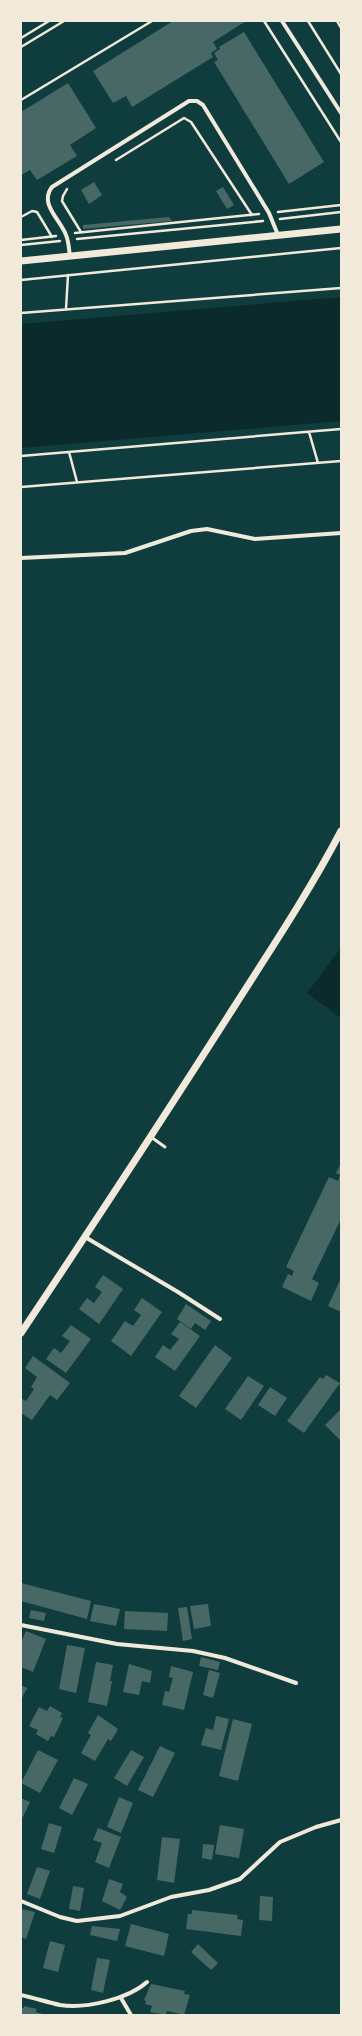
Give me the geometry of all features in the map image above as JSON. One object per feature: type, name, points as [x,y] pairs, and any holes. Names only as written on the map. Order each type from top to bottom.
[{"type":"street","points":[[282,21],[341,113]]},
{"type":"street","points":[[70,257],[66,234],[46,201],[47,194],[52,187],[189,101],[197,101],[203,105],[269,213],[278,235]]},
{"type":"street","points":[[21,261],[341,229]]},
{"type":"street","points":[[21,558],[125,554],[191,531],[207,530],[255,539],[341,533]]},
{"type":"street","points":[[21,1334],[151,1137],[305,895],[341,831]]},
{"type":"street","points":[[85,1237],[178,1292],[220,1319]]},
{"type":"street","points":[[21,1625],[117,1644],[193,1651],[225,1658],[296,1683]]},
{"type":"street","points":[[21,1901],[60,1918],[77,1921],[120,1916],[171,1897],[209,1890],[240,1879],[280,1842],[316,1827],[341,1820]]},
{"type":"street","points":[[21,1995],[62,2005],[92,2004],[121,1998],[139,1989],[147,1982]]},
{"type":"street","points":[[121,1998],[131,2015]]},
{"type":"lane","points":[[151,1137],[165,1147]]},
{"type":"path","points":[[21,38],[49,21]]},
{"type":"path","points":[[21,47],[64,21]]},
{"type":"path","points":[[21,100],[152,21]]},
{"type":"path","points":[[264,21],[341,142]]},
{"type":"path","points":[[308,21],[341,74]]},
{"type":"path","points":[[336,21],[341,28]]},
{"type":"path","points":[[113,162],[184,118],[187,119],[191,122],[252,215]]},
{"type":"path","points":[[74,185],[68,189],[63,196],[62,201],[81,232]]},
{"type":"path","points":[[21,240],[81,232],[341,206]]},
{"type":"path","points":[[21,217],[32,211],[37,212],[52,237]]},
{"type":"path","points":[[21,245],[341,212]]},
{"type":"path","points":[[21,280],[341,248]]},
{"type":"path","points":[[66,309],[68,275]]},
{"type":"path","points":[[21,313],[341,288]]},
{"type":"path","points":[[21,456],[341,429]]},
{"type":"path","points":[[309,432],[318,463]]},
{"type":"path","points":[[69,452],[77,482]]},
{"type":"path","points":[[21,487],[341,461]]},
{"type":"water","points":[[341,297],[341,421],[21,448],[21,324]]},
{"type":"water","points":[[341,948],[341,1018],[307,993]]},
{"type":"building","points":[[173,21],[246,21],[213,42],[217,49],[211,53],[213,57],[132,107],[126,96],[113,103],[93,71]]},
{"type":"building","points":[[244,32],[324,162],[289,184],[214,62],[218,60],[214,53],[220,49],[219,47]]},
{"type":"building","points":[[68,83],[96,128],[70,145],[77,156],[37,180],[30,170],[21,175],[21,112]]},
{"type":"building","points":[[94,182],[102,195],[89,204],[81,190]]},
{"type":"building","points":[[223,187],[234,205],[227,209],[216,191]]},
{"type":"building","points":[[169,217],[172,221],[83,229],[83,225]]},
{"type":"building","points":[[341,1163],[341,1219],[312,1279],[319,1283],[311,1301],[282,1287],[288,1274],[292,1276],[294,1271],[286,1267],[329,1177],[338,1181],[340,1175],[336,1173]]},
{"type":"building","points":[[103,1275],[123,1289],[99,1324],[79,1309],[87,1298],[94,1303],[102,1292],[95,1287]]},
{"type":"building","points":[[341,1278],[341,1312],[328,1306]]},
{"type":"building","points":[[142,1298],[162,1312],[131,1356],[111,1341],[125,1321],[133,1326],[141,1315],[134,1310]]},
{"type":"building","points":[[186,1304],[211,1321],[205,1330],[195,1323],[191,1329],[177,1319]]},
{"type":"building","points":[[180,1322],[200,1336],[175,1371],[155,1357],[163,1345],[170,1350],[179,1339],[171,1334]]},
{"type":"building","points":[[71,1325],[91,1339],[66,1373],[46,1359],[54,1348],[61,1353],[70,1341],[62,1336]]},
{"type":"building","points":[[215,1345],[232,1358],[196,1408],[179,1396]]},
{"type":"building","points":[[33,1356],[70,1383],[57,1400],[50,1395],[32,1420],[21,1413],[21,1400],[26,1401],[34,1389],[31,1387],[37,1377],[25,1368]]},
{"type":"building","points":[[326,1375],[340,1383],[304,1433],[287,1421],[320,1377],[323,1379]]},
{"type":"building","points":[[248,1376],[264,1386],[241,1420],[225,1409]]},
{"type":"building","points":[[270,1387],[287,1398],[275,1416],[258,1405]]},
{"type":"building","points":[[341,1409],[341,1441],[325,1425]]},
{"type":"building","points":[[21,1583],[91,1601],[87,1619],[21,1601]]},
{"type":"building","points":[[94,1604],[120,1609],[116,1626],[90,1621]]},
{"type":"building","points":[[208,1604],[211,1626],[194,1629],[190,1606]]},
{"type":"building","points":[[187,1607],[192,1639],[183,1641],[178,1608]]},
{"type":"building","points":[[31,1610],[46,1613],[44,1621],[29,1618]]},
{"type":"building","points":[[125,1611],[168,1613],[167,1631],[124,1629]]},
{"type":"building","points":[[26,1631],[46,1639],[33,1672],[21,1667],[21,1642]]},
{"type":"building","points":[[67,1645],[85,1648],[76,1693],[59,1689]]},
{"type":"building","points":[[201,1657],[220,1662],[218,1670],[199,1666]]},
{"type":"building","points":[[96,1662],[113,1665],[110,1681],[112,1681],[107,1706],[88,1702]]},
{"type":"building","points":[[129,1664],[152,1671],[150,1683],[142,1681],[139,1695],[123,1692]]},
{"type":"building","points":[[171,1666],[193,1672],[184,1710],[162,1705],[165,1691],[169,1692],[173,1678],[169,1677]]},
{"type":"building","points":[[209,1670],[220,1673],[213,1698],[203,1695]]},
{"type":"building","points":[[21,1685],[27,1688],[21,1700]]},
{"type":"building","points":[[50,1706],[62,1713],[60,1717],[63,1718],[54,1737],[51,1736],[48,1741],[36,1734],[38,1730],[29,1726],[39,1707],[47,1711]]},
{"type":"building","points":[[98,1715],[118,1729],[111,1741],[108,1739],[95,1761],[81,1753],[91,1735],[88,1733]]},
{"type":"building","points":[[216,1716],[229,1719],[221,1750],[201,1745],[206,1728],[213,1730]]},
{"type":"building","points":[[233,1719],[252,1724],[238,1781],[219,1776]]},
{"type":"building","points":[[160,1746],[175,1753],[153,1797],[138,1790]]},
{"type":"building","points":[[38,1750],[58,1760],[40,1793],[21,1783]]},
{"type":"building","points":[[131,1750],[144,1757],[127,1786],[114,1778]]},
{"type":"building","points":[[74,1778],[88,1784],[72,1815],[59,1808]]},
{"type":"building","points":[[119,1797],[133,1803],[121,1833],[107,1827]]},
{"type":"building","points":[[21,1798],[30,1802],[21,1821]]},
{"type":"building","points":[[49,1823],[62,1827],[54,1853],[41,1849]]},
{"type":"building","points":[[220,1825],[244,1829],[239,1858],[215,1854]]},
{"type":"building","points":[[98,1828],[121,1837],[109,1868],[95,1862],[102,1843],[93,1840]]},
{"type":"building","points":[[162,1837],[180,1839],[174,1883],[157,1880]]},
{"type":"building","points":[[203,1844],[214,1845],[212,1860],[202,1858]]},
{"type":"building","points":[[37,1867],[50,1871],[40,1899],[27,1894]]},
{"type":"building","points":[[109,1879],[123,1884],[120,1892],[127,1897],[120,1910],[102,1901]]},
{"type":"building","points":[[73,1886],[84,1888],[80,1911],[69,1909]]},
{"type":"building","points":[[260,1896],[273,1897],[272,1921],[259,1920]]},
{"type":"building","points":[[21,1909],[35,1912],[26,1939],[21,1937]]},
{"type":"building","points":[[192,1910],[238,1915],[237,1919],[243,1920],[241,1936],[186,1929],[188,1914],[192,1914]]},
{"type":"building","points":[[131,1924],[169,1934],[164,1956],[125,1946]]},
{"type":"building","points":[[92,1926],[120,1929],[117,1941],[90,1935]]},
{"type":"building","points":[[50,1941],[65,1945],[58,1972],[43,1968]]},
{"type":"building","points":[[198,1944],[218,1963],[211,1970],[191,1952]]},
{"type":"building","points":[[97,1958],[110,1960],[103,1993],[91,1990]]},
{"type":"building","points":[[151,1984],[185,1991],[184,1994],[190,1995],[184,2015],[167,2011],[166,2015],[150,2012],[152,2006],[145,2004],[146,2001],[144,2000]]},
{"type":"building","points":[[24,2006],[37,2009],[36,2012],[46,2015],[21,2015],[21,2007],[24,2008]]}]
